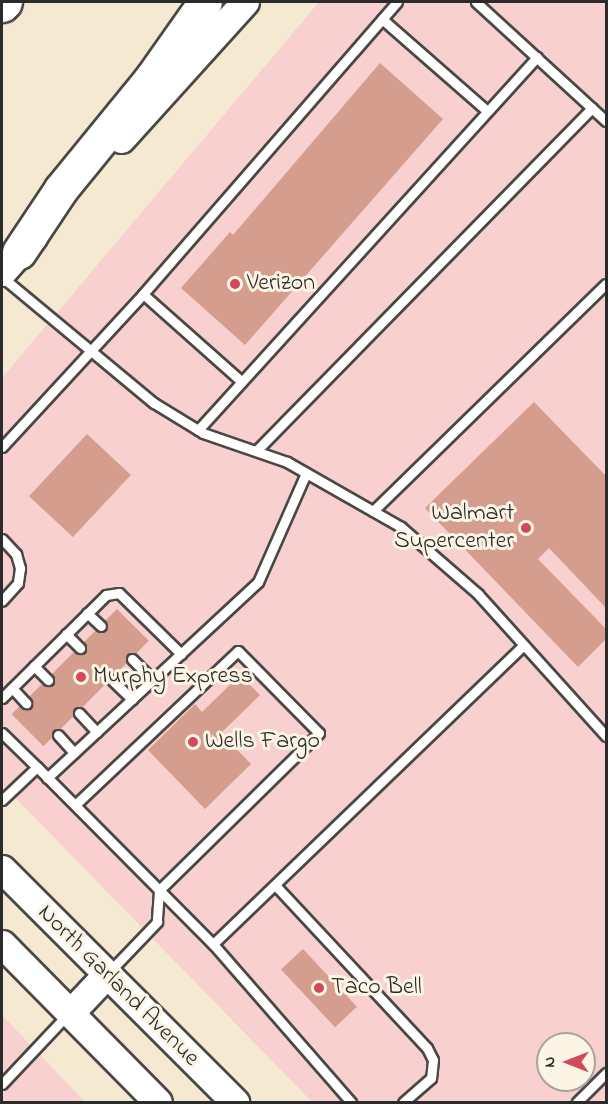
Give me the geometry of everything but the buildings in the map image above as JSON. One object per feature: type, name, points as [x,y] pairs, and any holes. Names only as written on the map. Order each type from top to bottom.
[{"type":"highway","points":[[2,5],[5,2]]},
{"type":"highway","points":[[7,267],[61,189],[150,80],[205,2]]},
{"type":"main road","points":[[7,267],[245,2]]},
{"type":"main road","name":"North Garland Avenue","points":[[2,869],[235,1102]]},
{"type":"main road","points":[[2,944],[158,1102]]},
{"type":"main road","points":[[71,1012],[106,975]]},
{"type":"lane","points":[[2,447],[88,350],[143,294],[397,2]]},
{"type":"lane","points":[[476,2],[606,121]]},
{"type":"lane","points":[[382,19],[486,110]]},
{"type":"lane","points":[[198,430],[486,110],[537,57]]},
{"type":"lane","points":[[256,451],[592,108]]},
{"type":"lane","points":[[7,267],[88,350],[154,403],[198,430],[256,451],[306,473],[401,527],[478,594],[606,736]]},
{"type":"lane","points":[[373,511],[606,284]]},
{"type":"lane","points":[[143,294],[242,382]]},
{"type":"lane","points":[[47,777],[258,582],[306,473]]},
{"type":"lane","points":[[2,539],[16,554],[20,568],[18,583],[2,601]]},
{"type":"lane","points":[[2,698],[106,595],[119,593],[180,654]]},
{"type":"lane","points":[[87,613],[101,626]]},
{"type":"lane","points":[[66,634],[80,648]]},
{"type":"lane","points":[[213,944],[524,645]]},
{"type":"lane","points":[[75,805],[238,651],[319,733],[159,890],[157,922],[106,975]]},
{"type":"lane","points":[[132,659],[153,680]]},
{"type":"lane","points":[[34,666],[48,680]]},
{"type":"lane","points":[[112,680],[132,699]]},
{"type":"lane","points":[[12,688],[26,703]]},
{"type":"lane","points":[[79,713],[97,732]]},
{"type":"lane","points":[[2,734],[213,944],[351,1102]]},
{"type":"lane","points":[[58,735],[74,753]]},
{"type":"lane","points":[[2,800],[37,767]]},
{"type":"lane","points":[[275,885],[427,1048],[433,1060],[431,1078],[404,1102]]},
{"type":"lane","points":[[2,1084],[71,1012]]},
{"type":"lane","points":[[577,1102],[606,1073]]},
{"type":"shaded area","points":[[319,2],[606,2],[606,1102],[312,1102],[2,784],[2,378]]},
{"type":"shaded area","points":[[2,1015],[85,1102],[2,1102]]},
{"type":"place","name":"Verizon","points":[[235,284]]},
{"type":"place","name":"Walmart Supercenter","points":[[526,528]]},
{"type":"place","name":"Murphy Express","points":[[81,677]]},
{"type":"place","name":"Wells Fargo","points":[[193,742]]},
{"type":"place","name":"Taco Bell","points":[[319,988]]}]
